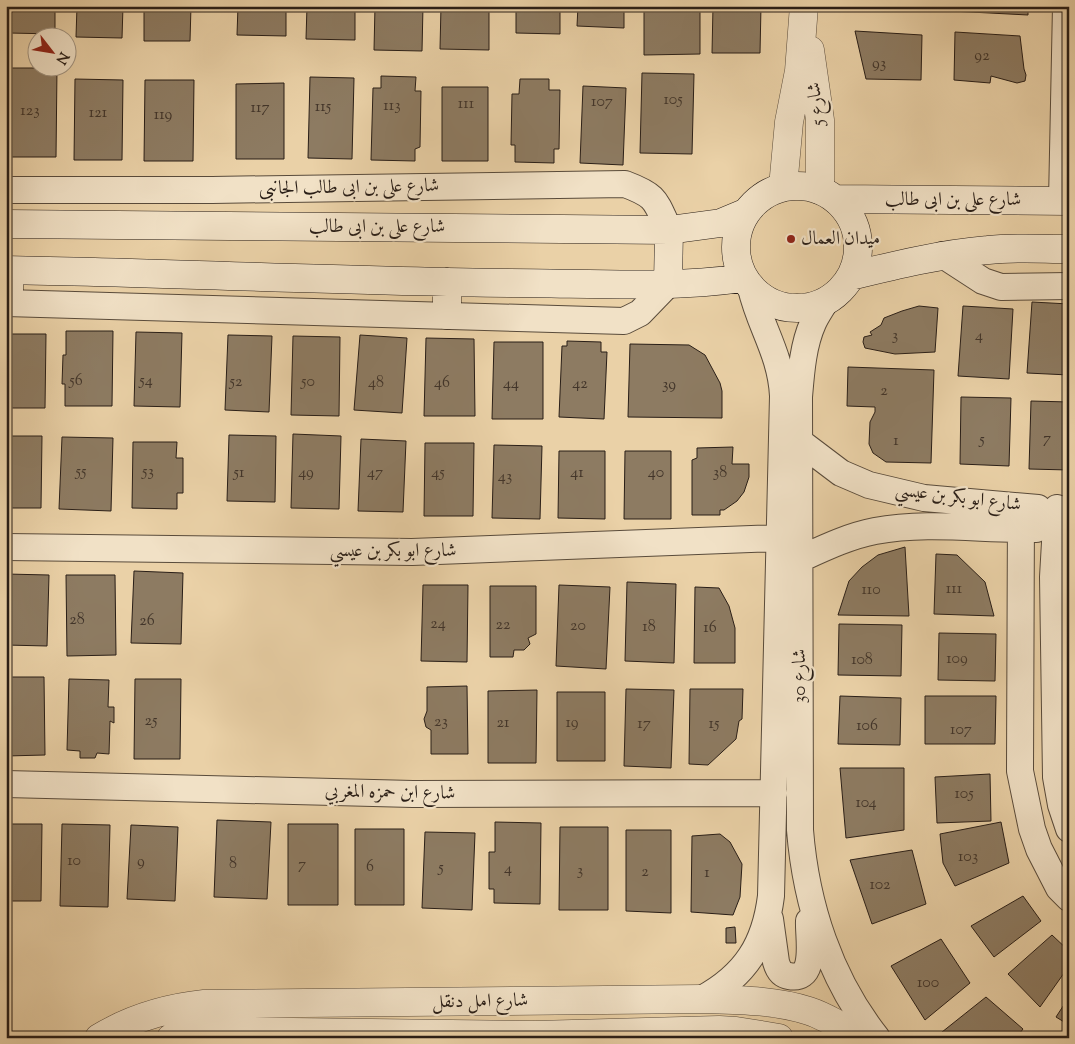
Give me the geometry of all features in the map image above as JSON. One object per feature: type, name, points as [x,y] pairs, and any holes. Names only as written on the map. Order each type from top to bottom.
[{"type":"main road","name":"شارع 5","points":[[783,187],[789,122],[799,71],[804,13]]},
{"type":"main road","name":"شارع 5","points":[[804,13],[820,120],[828,194]]},
{"type":"main road","points":[[802,186],[828,194],[850,216],[858,235],[858,256],[851,276],[840,291],[825,302],[805,308],[783,307],[764,299],[747,283],[736,256],[737,234],[746,213],[756,201],[768,192],[783,187],[802,186]]},
{"type":"main road","name":"شارع على بن ابى طالب","points":[[828,194],[922,201],[972,199],[1066,201]]},
{"type":"main road","name":"شارع على بن ابى طالب","points":[[6,224],[669,230],[721,223],[746,213]]},
{"type":"main road","points":[[668,284],[669,230]]},
{"type":"main road","points":[[851,276],[901,263],[943,255],[988,250],[1069,249]]},
{"type":"main road","points":[[8,302],[7,270],[447,282],[668,284],[723,281],[747,283]]},
{"type":"main road","points":[[447,282],[447,315]]},
{"type":"main road","name":"شارع امل دنقل","points":[[99,1038],[127,1022],[160,1011],[204,1004],[702,999],[774,1004],[809,1011],[837,1024],[860,1038]]},
{"type":"main road","name":"شارع امل دنقل","points":[[171,1038],[215,1031],[343,1036],[536,1035],[719,1030],[779,1038]]},
{"type":"street","points":[[1066,6],[1066,201]]},
{"type":"street","name":"شارع على بن ابى طالب الجانبى","points":[[6,190],[212,190],[625,184],[644,191],[654,199],[669,230]]},
{"type":"street","points":[[943,255],[982,281],[1001,287],[1069,286]]},
{"type":"street","name":"شارع 30","points":[[702,999],[723,987],[740,971],[758,945],[769,916],[772,896],[783,383],[777,357],[747,283]]},
{"type":"street","points":[[8,302],[624,320],[640,313],[668,284]]},
{"type":"street","name":"شارع 30","points":[[825,302],[813,324],[801,372],[800,830],[806,883],[813,909],[831,958],[848,994],[877,1038]]},
{"type":"street","name":"شارع ابو بكر بن عيسي","points":[[800,442],[841,473],[869,485],[1020,518]]},
{"type":"street","points":[[1020,518],[1020,771],[1032,829],[1059,888],[1069,898]]},
{"type":"street","name":"شارع ابو بكر بن عيسي","points":[[800,559],[845,540],[874,531],[1020,518],[1063,519]]},
{"type":"street","points":[[1063,519],[1053,577],[1056,777],[1061,805],[1069,829]]},
{"type":"street","name":"شارع ابو بكر بن عيسي","points":[[6,548],[412,552],[780,538]]},
{"type":"street","name":"شارع ابن حمزه المغربي","points":[[6,784],[413,794],[774,793]]},
{"type":"street","points":[[769,916],[778,968],[788,976],[795,976],[802,974],[810,963],[808,932],[813,909]]},
{"type":"street","points":[[343,1036],[344,1004]]},
{"type":"building","points":[[9,6],[55,6],[55,28],[28,28],[28,33],[9,33]]},
{"type":"building","points":[[77,6],[123,6],[122,38],[78,37],[78,28],[76,28]]},
{"type":"building","points":[[144,6],[191,6],[190,41],[144,41]]},
{"type":"building","points":[[238,6],[286,6],[286,36],[237,35]]},
{"type":"building","points":[[307,6],[355,6],[355,40],[306,39]]},
{"type":"building","points":[[375,6],[423,6],[422,51],[374,50]]},
{"type":"building","points":[[441,6],[489,6],[489,50],[440,49]]},
{"type":"building","points":[[516,6],[560,6],[560,34],[516,33]]},
{"type":"building","points":[[578,6],[624,6],[624,28],[577,26]]},
{"type":"building","points":[[644,6],[700,6],[700,54],[644,55]]},
{"type":"building","points":[[713,6],[761,6],[760,53],[712,53]]},
{"type":"building","points":[[951,6],[1028,6],[1028,15],[951,11]]},
{"type":"building","points":[[855,31],[922,35],[921,80],[866,79]]},
{"type":"building","points":[[955,32],[1020,36],[1026,75],[1025,81],[1017,83],[991,76],[990,83],[954,80]]},
{"type":"building","points":[[9,68],[28,68],[28,78],[57,78],[56,157],[8,157]]},
{"type":"building","points":[[642,73],[694,74],[692,154],[640,153]]},
{"type":"building","points":[[381,76],[416,77],[415,91],[421,91],[420,147],[415,149],[415,161],[371,160],[373,88],[381,88]]},
{"type":"building","points":[[310,77],[354,78],[352,159],[308,158]]},
{"type":"building","points":[[75,79],[123,80],[122,160],[74,160]]},
{"type":"building","points":[[520,79],[549,79],[549,90],[560,90],[559,149],[554,149],[554,163],[515,162],[515,145],[511,145],[512,94],[519,94]]},
{"type":"building","points":[[145,80],[194,80],[193,161],[144,161]]},
{"type":"building","points":[[284,83],[284,159],[236,159],[236,84]]},
{"type":"building","points":[[583,86],[626,88],[623,165],[580,163]]},
{"type":"building","points":[[442,87],[488,87],[488,161],[442,161]]},
{"type":"building","points":[[1032,302],[1069,304],[1069,375],[1027,373]]},
{"type":"building","points":[[919,306],[938,308],[935,352],[895,354],[865,348],[864,337],[872,335],[870,332],[881,325],[884,318]]},
{"type":"building","points":[[963,306],[1013,309],[1009,379],[958,376]]},
{"type":"building","points":[[66,331],[113,331],[112,406],[65,406],[65,384],[62,384],[63,355],[66,355]]},
{"type":"building","points":[[136,332],[182,333],[180,407],[134,406]]},
{"type":"building","points":[[6,334],[46,334],[45,408],[6,408]]},
{"type":"building","points":[[228,335],[272,336],[269,412],[225,410]]},
{"type":"building","points":[[360,335],[407,338],[402,413],[354,410]]},
{"type":"building","points":[[293,336],[340,337],[339,416],[291,415]]},
{"type":"building","points":[[426,338],[474,339],[475,416],[424,416]]},
{"type":"building","points":[[567,341],[601,342],[601,352],[607,352],[604,419],[559,417],[562,346],[567,346]]},
{"type":"building","points":[[494,342],[543,342],[543,419],[492,419]]},
{"type":"building","points":[[630,344],[689,345],[705,355],[720,383],[722,391],[722,418],[628,417]]},
{"type":"building","points":[[848,367],[934,370],[931,463],[886,462],[873,453],[869,444],[870,422],[875,412],[875,407],[847,406]]},
{"type":"building","points":[[961,397],[1011,398],[1009,466],[960,464]]},
{"type":"building","points":[[1031,401],[1069,402],[1069,470],[1029,469]]},
{"type":"building","points":[[293,434],[341,436],[339,509],[291,508]]},
{"type":"building","points":[[229,435],[276,436],[275,502],[227,501]]},
{"type":"building","points":[[6,436],[42,436],[41,508],[6,508]]},
{"type":"building","points":[[62,437],[113,438],[111,511],[59,509]]},
{"type":"building","points":[[361,439],[406,441],[403,512],[358,511]]},
{"type":"building","points":[[133,442],[177,442],[176,458],[183,458],[183,493],[177,493],[177,509],[132,508]]},
{"type":"building","points":[[425,443],[474,443],[473,516],[424,516]]},
{"type":"building","points":[[494,445],[542,446],[540,519],[492,518]]},
{"type":"building","points":[[733,447],[732,464],[749,464],[749,477],[744,492],[737,501],[724,510],[720,510],[720,515],[692,515],[692,460],[697,458],[697,448]]},
{"type":"building","points":[[559,451],[605,451],[605,519],[558,518]]},
{"type":"building","points":[[625,451],[671,451],[671,519],[624,519]]},
{"type":"building","points":[[905,547],[909,616],[838,615],[849,581],[862,567],[878,555]]},
{"type":"building","points":[[936,554],[957,555],[985,582],[994,616],[934,614]]},
{"type":"building","points":[[134,571],[183,573],[181,644],[131,643]]},
{"type":"building","points":[[6,574],[49,575],[47,646],[6,645]]},
{"type":"building","points":[[66,575],[115,575],[116,655],[67,656]]},
{"type":"building","points":[[627,582],[676,584],[674,663],[625,661]]},
{"type":"building","points":[[423,585],[468,585],[467,662],[421,661]]},
{"type":"building","points":[[559,585],[610,587],[606,669],[556,666]]},
{"type":"building","points":[[490,586],[536,586],[536,634],[528,638],[530,644],[524,650],[514,650],[513,657],[490,657]]},
{"type":"building","points":[[695,587],[719,588],[729,606],[735,628],[735,663],[694,663]]},
{"type":"building","points":[[839,624],[902,625],[901,676],[838,675]]},
{"type":"building","points":[[939,633],[996,634],[995,681],[938,680]]},
{"type":"building","points":[[6,677],[44,677],[45,755],[6,756]]},
{"type":"building","points":[[69,679],[109,680],[108,707],[114,707],[114,723],[110,721],[109,754],[97,753],[95,758],[80,758],[80,751],[67,750]]},
{"type":"building","points":[[135,679],[181,679],[180,759],[134,759]]},
{"type":"building","points":[[467,686],[468,754],[431,754],[431,730],[426,727],[424,719],[427,711],[427,687]]},
{"type":"building","points":[[626,689],[674,690],[671,768],[624,766]]},
{"type":"building","points":[[690,689],[743,689],[742,719],[739,721],[736,739],[708,765],[689,764]]},
{"type":"building","points":[[537,690],[536,763],[488,763],[488,691]]},
{"type":"building","points":[[557,692],[605,692],[605,761],[557,761]]},
{"type":"building","points":[[840,696],[901,698],[900,745],[838,744]]},
{"type":"building","points":[[925,696],[996,696],[995,744],[925,744]]},
{"type":"building","points":[[840,768],[904,768],[904,830],[846,838]]},
{"type":"building","points":[[990,774],[991,821],[937,823],[935,777]]},
{"type":"building","points":[[217,820],[271,822],[267,899],[214,897]]},
{"type":"building","points":[[495,822],[541,823],[540,904],[494,903],[494,889],[489,889],[489,852],[495,852]]},
{"type":"building","points":[[1001,822],[1009,863],[955,886],[943,863],[940,834]]},
{"type":"building","points":[[6,824],[42,824],[41,901],[6,901]]},
{"type":"building","points":[[62,824],[110,825],[108,907],[60,906]]},
{"type":"building","points":[[288,824],[338,824],[338,905],[288,905]]},
{"type":"building","points":[[131,825],[178,827],[175,901],[127,899]]},
{"type":"building","points":[[560,827],[608,827],[608,910],[559,910]]},
{"type":"building","points":[[355,829],[404,829],[404,905],[355,905]]},
{"type":"building","points":[[626,830],[671,830],[671,913],[626,911]]},
{"type":"building","points":[[425,832],[475,833],[472,910],[422,908]]},
{"type":"building","points":[[720,834],[730,842],[742,864],[740,897],[733,915],[691,912],[692,836]]},
{"type":"building","points":[[912,850],[926,904],[872,924],[850,860]]},
{"type":"building","points":[[1023,896],[1041,921],[994,957],[971,926]]},
{"type":"building","points":[[735,927],[736,943],[726,943],[726,928]]},
{"type":"building","points":[[1052,935],[1069,951],[1069,966],[1040,1007],[1008,974]]},
{"type":"building","points":[[941,939],[970,983],[925,1020],[891,966]]},
{"type":"building","points":[[986,997],[1023,1029],[1016,1038],[939,1038],[937,1036]]},
{"type":"building","points":[[1069,997],[1069,1025],[1056,1017]]},
{"type":"place","name":"ميدان العمال","points":[[791,239]]}]
